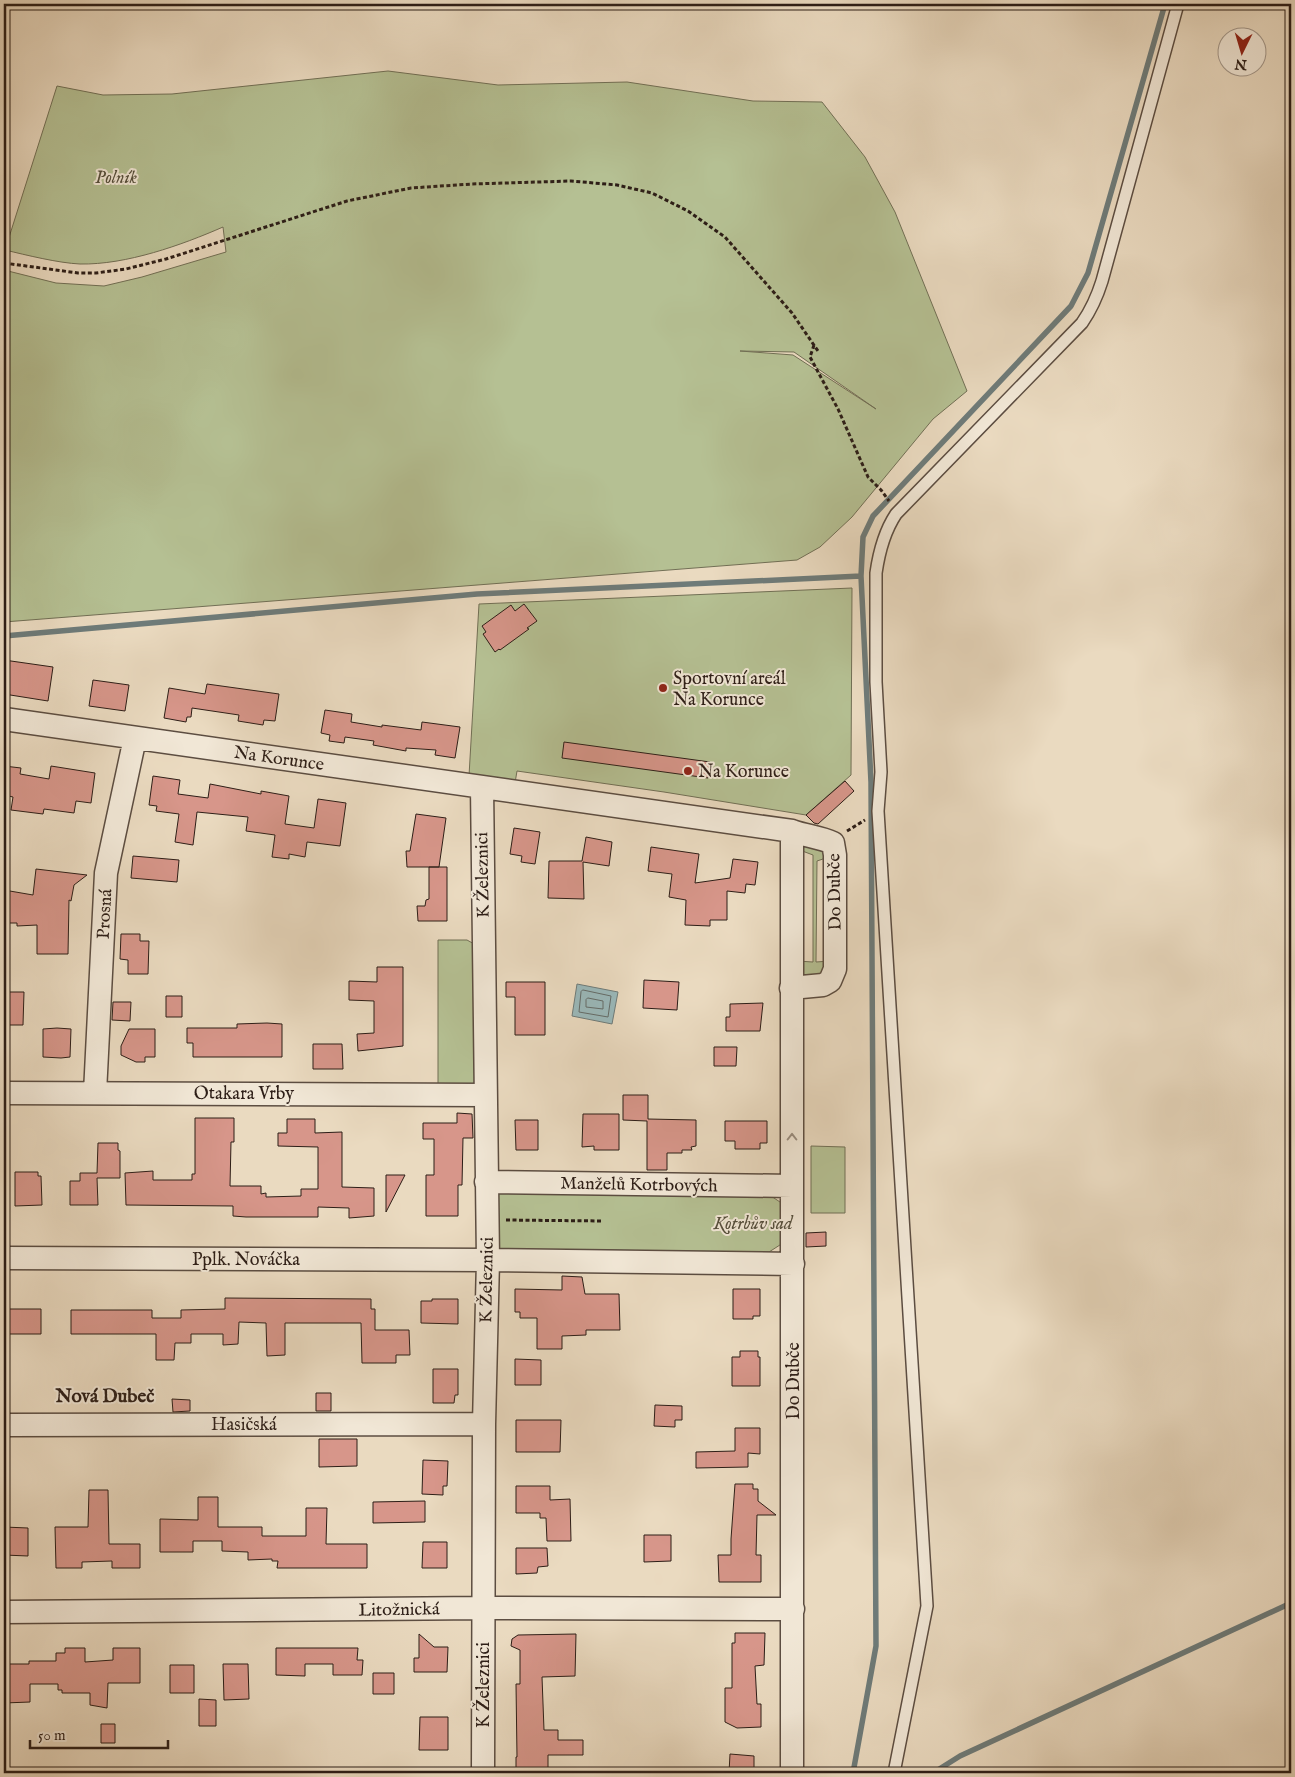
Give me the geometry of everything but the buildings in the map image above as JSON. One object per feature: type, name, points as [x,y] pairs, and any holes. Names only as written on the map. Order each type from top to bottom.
[{"type":"street","name":"Na Korunce","points":[[4,719],[792,831]]},
{"type":"street","name":"Prosná","points":[[95,1092],[106,873],[135,738]]},
{"type":"street","name":"K Železnici","points":[[482,787],[488,1260],[482,1608],[483,1773]]},
{"type":"street","name":"Do Dubče","points":[[791,988],[823,985],[830,981],[835,969],[835,855],[833,842],[792,831],[791,988],[792,1773]]},
{"type":"street","name":"Otakara Vrby","points":[[4,1092],[485,1095]]},
{"type":"street","name":"Manželů Kotrbových","points":[[486,1182],[792,1186]]},
{"type":"street","name":"Pplk. Nováčka","points":[[4,1258],[488,1260]]},
{"type":"street","points":[[488,1260],[792,1264]]},
{"type":"street","name":"Hasičská","points":[[4,1425],[484,1424]]},
{"type":"street","name":"Litožnická","points":[[4,1612],[482,1608],[793,1609]]},
{"type":"lane","points":[[894,1773],[927,1606],[878,811],[881,772],[876,682],[876,572],[878,555],[885,533],[896,514],[1082,323],[1090,311],[1102,281],[1178,4]]},
{"type":"path","points":[[4,263],[78,273],[126,269],[166,259],[347,201],[411,188],[571,181],[617,185],[652,193],[688,211],[725,237],[792,313],[818,350]]},
{"type":"path","points":[[814,345],[810,357],[838,409],[868,477],[885,496]]},
{"type":"path","points":[[487,1220],[603,1221]]},
{"type":"green space","name":"Polník","points":[[388,71],[498,85],[627,82],[753,101],[822,102],[865,157],[895,212],[967,391],[933,419],[852,517],[820,547],[797,560],[4,622],[4,270],[56,283],[104,286],[142,277],[226,252],[223,227],[190,241],[153,253],[98,263],[62,262],[5,250],[57,86],[103,95],[172,94]],"holes":[[[740,351],[794,352],[876,409],[793,355]]]},
{"type":"green space","name":"Sportovní areál Na Korunce","points":[[852,588],[851,775],[806,815],[517,771],[515,783],[469,776],[479,604]]},
{"type":"green space","points":[[817,843],[826,855],[823,859],[817,861],[816,962],[830,961],[827,974],[804,979],[797,961],[813,962],[813,855],[797,849],[806,844]]},
{"type":"green space","points":[[438,940],[467,940],[476,945],[474,1087],[438,1088]]},
{"type":"green space","points":[[811,1146],[845,1147],[845,1213],[811,1213]]},
{"type":"green space","name":"Kotrbův sad","points":[[495,1192],[768,1194],[783,1204],[783,1243],[769,1252],[495,1249]]},
{"type":"water","points":[[577,984],[618,992],[612,1024],[572,1016]]},
{"type":"waterway","points":[[853,1773],[876,1646],[871,782],[861,576],[863,537],[873,516],[1071,306],[1088,273],[1165,4]]},
{"type":"waterway","points":[[4,636],[477,594],[861,576]]},
{"type":"waterway","points":[[933,1773],[960,1756],[1291,1603]]},
{"type":"place","name":"Sportovní areál Na Korunce","points":[[663,688]]},
{"type":"place","name":"Na Korunce","points":[[688,771]]},
{"type":"district","name":"Nová Dubeč","points":[[105,1395]]}]
